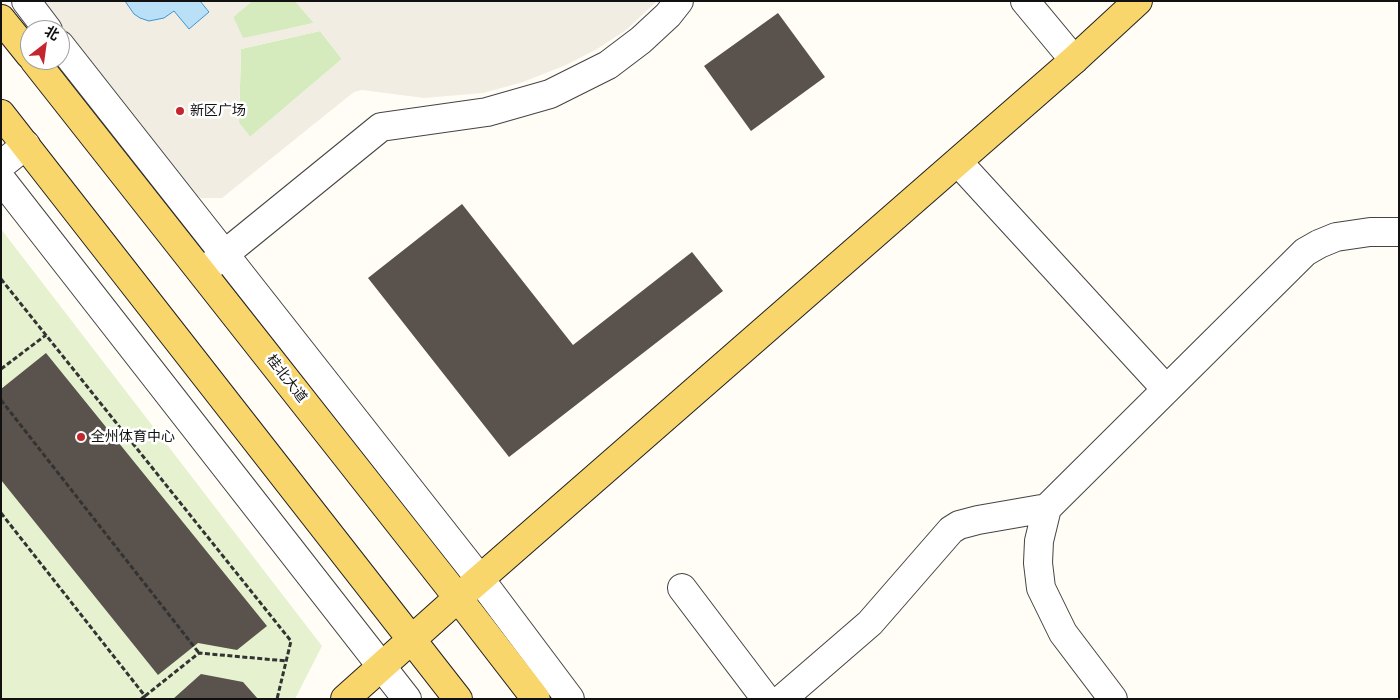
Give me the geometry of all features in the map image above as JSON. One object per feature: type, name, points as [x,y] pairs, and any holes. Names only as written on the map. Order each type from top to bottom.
[{"type":"main road","points":[[345,699],[1074,60],[1138,1]]},
{"type":"main road","points":[[1,18],[20,42]]},
{"type":"main road","name":"桂北大道","points":[[42,70],[536,699]]},
{"type":"main road","points":[[1,114],[458,699]]},
{"type":"street","points":[[26,1],[40,20]]},
{"type":"street","points":[[202,272],[381,127],[487,112],[550,94],[608,65],[641,40],[668,15],[679,1]]},
{"type":"street","points":[[1025,1],[1074,60]]},
{"type":"street","points":[[70,58],[480,579],[570,699]]},
{"type":"street","points":[[1,166],[26,145]]},
{"type":"street","points":[[958,162],[1166,389]]},
{"type":"street","points":[[1,179],[407,699]]},
{"type":"street","points":[[1113,699],[1063,632],[1041,588],[1038,563],[1039,542],[1047,508],[1305,252],[1336,237],[1370,232],[1399,232]]},
{"type":"street","points":[[782,699],[870,623],[951,530],[978,520],[1047,508]]},
{"type":"street","points":[[682,588],[766,699]]},
{"type":"path","points":[[1,279],[291,641],[277,699]]},
{"type":"path","points":[[1,369],[46,335]]},
{"type":"path","points":[[1,400],[199,654]]},
{"type":"path","points":[[1,512],[143,697],[199,654],[286,660]]},
{"type":"green space","points":[[252,1],[295,1],[314,23],[243,39],[233,17]]},
{"type":"green space","points":[[320,31],[342,59],[250,137],[239,123],[241,49]]},
{"type":"green space","name":"全州体育中心","points":[[1,229],[322,646],[295,699],[1,699]]},
{"type":"shaded area","name":"新区广场","points":[[35,1],[125,1],[134,14],[171,14],[174,11],[209,12],[200,1],[252,1],[233,17],[243,38],[314,23],[295,1],[657,1],[626,30],[597,49],[566,65],[523,82],[483,93],[424,98],[362,90],[354,92],[222,198],[201,198],[191,194],[70,44],[70,20],[50,20]],"holes":[[[320,31],[342,59],[250,137],[239,123],[241,49]]]},
{"type":"water","points":[[125,1],[200,1],[209,12],[189,29],[174,11],[164,18],[149,21],[134,14]]},
{"type":"building","points":[[778,13],[825,77],[751,131],[704,66]]},
{"type":"building","points":[[462,204],[573,345],[692,252],[723,291],[509,457],[368,278]]},
{"type":"building","points":[[46,353],[267,626],[237,650],[198,643],[158,675],[1,480],[1,389]]},
{"type":"building","points":[[201,674],[243,682],[258,699],[173,699]]},
{"type":"place","name":"新区广场","points":[[180,111]]},
{"type":"place","name":"全州体育中心","points":[[81,437]]}]
